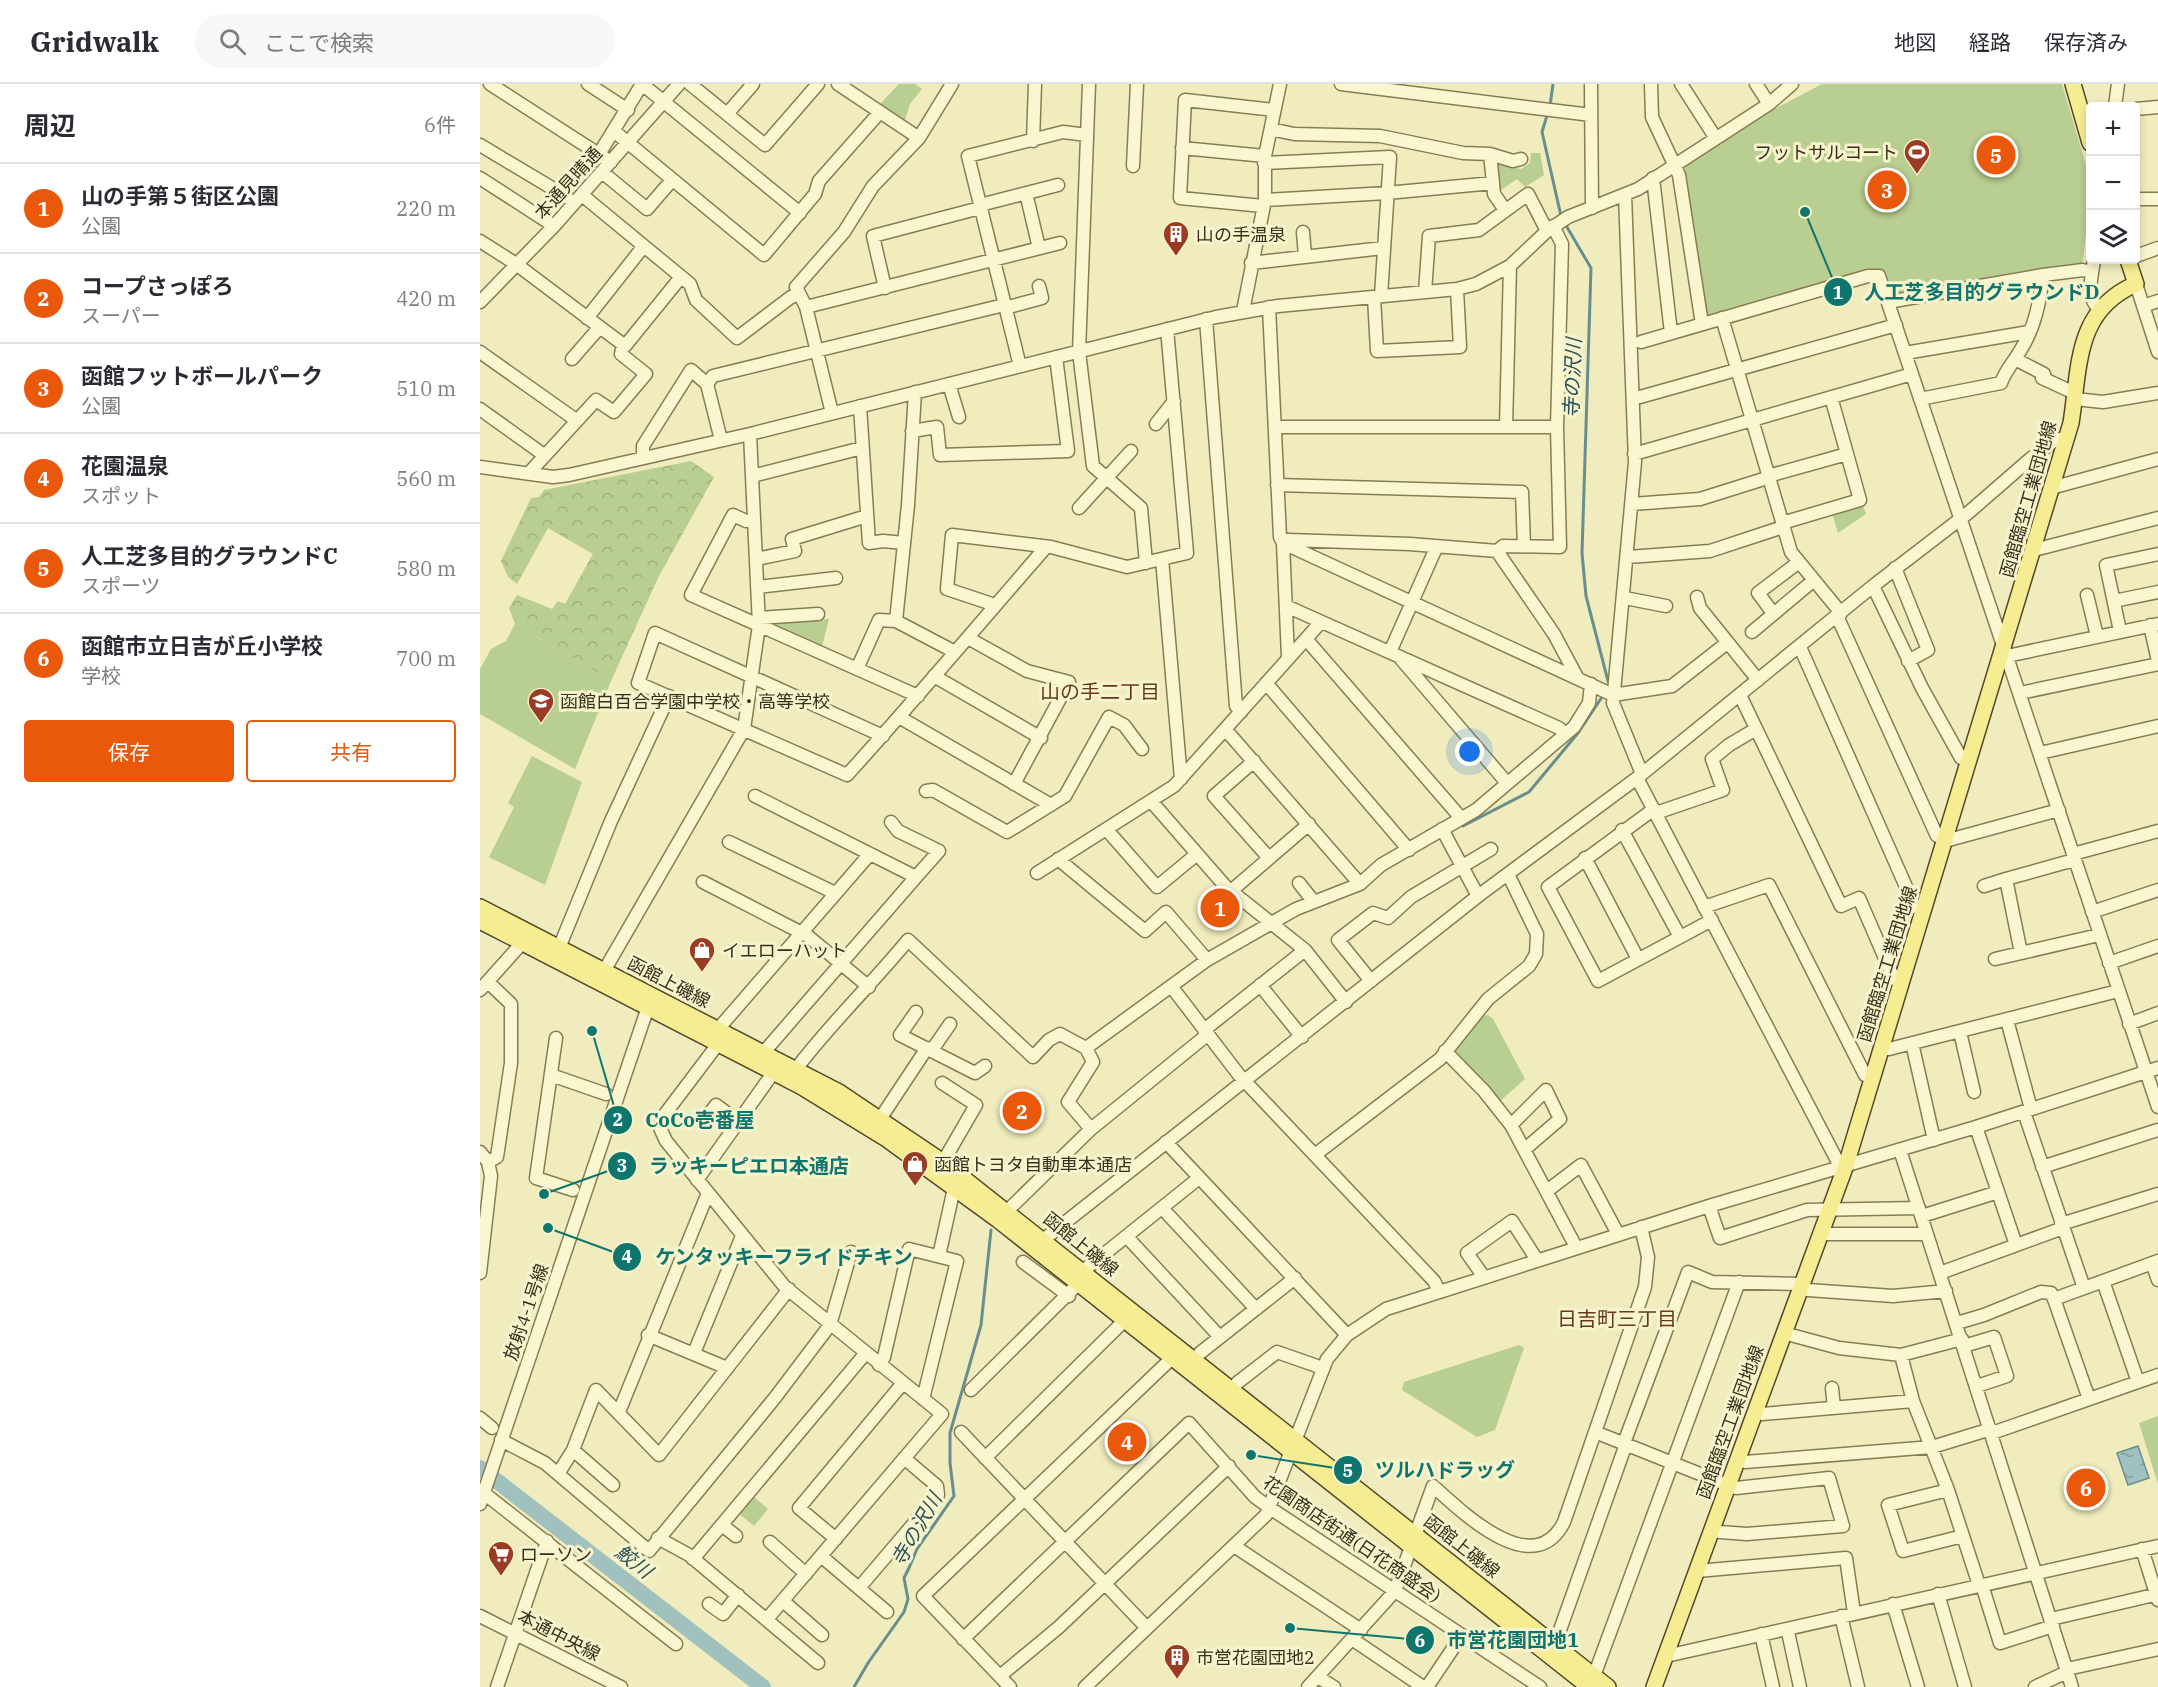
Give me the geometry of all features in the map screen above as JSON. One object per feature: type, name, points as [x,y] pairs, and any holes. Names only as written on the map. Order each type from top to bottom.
[{"type":"main road","points":[[2073,84],[2086,127]]},
{"type":"main road","points":[[2129,264],[2136,284]]},
{"type":"main road","name":"函館臨空工業団地線","points":[[1654,1687],[1805,1287],[1941,838],[2005,651],[2067,438],[2072,394],[2088,327],[2099,309],[2117,292],[2136,284]]},
{"type":"main road","name":"函館上磯線","points":[[480,907],[604,971],[651,1001]]},
{"type":"main road","name":"函館上磯線","points":[[480,921],[522,944],[651,1001],[718,1036],[773,1073],[885,1138],[954,1188],[1043,1240],[1077,1284],[1292,1444],[1591,1682],[1608,1687]]},
{"type":"main road","name":"函館上磯線","points":[[718,1036],[764,1052],[796,1069],[880,1119],[943,1162],[1077,1284],[1172,1358],[1292,1444]]},
{"type":"main road","name":"函館上磯線","points":[[1414,1540],[1555,1644],[1591,1682]]},
{"type":"street","points":[[490,84],[611,162]]},
{"type":"street","points":[[588,84],[628,110]]},
{"type":"street","points":[[599,154],[615,132],[642,84],[800,213]]},
{"type":"street","name":"本通見晴通","points":[[480,302],[554,226],[679,84]]},
{"type":"street","points":[[690,84],[765,145],[818,84]]},
{"type":"street","points":[[727,114],[753,84]]},
{"type":"street","points":[[838,84],[919,138]]},
{"type":"street","points":[[832,413],[806,307],[798,296],[796,287],[844,232],[873,186],[919,138],[952,84]]},
{"type":"street","points":[[1033,141],[1035,84]]},
{"type":"street","points":[[1089,84],[1079,352],[1093,466],[1141,508],[1146,563]]},
{"type":"street","points":[[1133,166],[1137,84]]},
{"type":"street","points":[[1243,311],[1264,203],[1264,160],[1280,84]]},
{"type":"street","points":[[1341,84],[1591,115]]},
{"type":"street","points":[[1592,84],[1592,208]]},
{"type":"street","points":[[1681,84],[1715,137]]},
{"type":"street","points":[[1756,84],[1769,104]]},
{"type":"street","points":[[480,467],[561,477],[750,434],[1243,311],[1457,289],[1476,284],[1510,266],[1557,224],[1625,195],[1769,104],[1792,84]]},
{"type":"street","points":[[2116,102],[2118,84]]},
{"type":"street","points":[[1655,86],[1652,117],[1679,175],[1702,324]]},
{"type":"street","points":[[1275,110],[1185,100],[1180,198],[1264,203],[1493,183]]},
{"type":"street","points":[[2140,109],[2158,107]]},
{"type":"street","points":[[615,132],[764,255],[815,194],[819,181],[880,112]]},
{"type":"street","points":[[1270,129],[1294,134],[1380,136],[1463,153],[1490,154],[1513,161],[1521,159]]},
{"type":"street","points":[[1020,366],[968,156],[1063,132],[1087,135]]},
{"type":"street","points":[[480,145],[567,197]]},
{"type":"street","points":[[1182,147],[1264,160],[1390,157],[1378,297],[1377,351],[1460,347],[1457,289]]},
{"type":"street","points":[[1490,154],[1494,194],[1505,210]]},
{"type":"street","points":[[602,172],[647,209],[672,180]]},
{"type":"street","points":[[480,178],[554,226]]},
{"type":"street","points":[[1653,178],[1671,333]]},
{"type":"street","points":[[885,288],[873,236],[1058,185]]},
{"type":"street","points":[[1026,193],[1039,248]]},
{"type":"street","points":[[1283,543],[1288,540],[1410,544],[1436,548],[1497,551],[1503,546],[1560,547],[1557,427],[1563,244],[1557,224],[1528,194],[1479,230],[1429,236],[1425,292]]},
{"type":"street","points":[[582,195],[690,284],[696,300],[737,338],[791,297],[798,296]]},
{"type":"street","points":[[1625,195],[1634,454],[1628,557],[1613,703],[1655,811],[1843,1166]]},
{"type":"street","points":[[2140,199],[2158,199]]},
{"type":"street","points":[[1303,232],[1305,256]]},
{"type":"street","points":[[480,241],[516,264],[623,345]]},
{"type":"street","points":[[806,307],[1060,243]]},
{"type":"street","points":[[586,318],[643,247]]},
{"type":"street","points":[[1251,263],[1383,248]]},
{"type":"street","points":[[2140,255],[2158,248]]},
{"type":"street","points":[[1506,427],[1510,266]]},
{"type":"street","points":[[1888,302],[2083,270],[2093,266],[2090,295],[2092,302],[2099,309]]},
{"type":"street","points":[[1920,399],[2001,383],[2029,332],[2039,308],[2043,275]]},
{"type":"street","points":[[1641,342],[1868,276],[1879,276],[2059,810],[2128,1024],[2158,1107]]},
{"type":"street","points":[[623,345],[625,346],[681,277]]},
{"type":"street","points":[[2136,284],[2158,352]]},
{"type":"street","points":[[707,384],[713,376],[1042,298],[1040,286]]},
{"type":"street","points":[[2143,306],[2158,301]]},
{"type":"street","points":[[1269,307],[1288,657]]},
{"type":"street","points":[[1722,318],[1767,477],[1791,552],[1839,614],[1941,838],[2059,810]]},
{"type":"street","points":[[1206,319],[1236,706],[1240,712]]},
{"type":"street","points":[[1640,397],[1896,326]]},
{"type":"street","points":[[572,359],[599,328]]},
{"type":"street","points":[[995,605],[947,589],[952,535],[1046,547],[1127,567],[1187,554],[1167,329]]},
{"type":"street","points":[[1905,353],[2029,332]]},
{"type":"street","points":[[529,473],[596,400],[614,412],[646,374],[621,354],[623,345]]},
{"type":"street","points":[[480,352],[576,420]]},
{"type":"street","points":[[912,431],[937,427],[940,455],[1068,451],[1056,357]]},
{"type":"street","points":[[2015,359],[2044,374],[2042,378],[2072,394],[2103,402],[2158,393]]},
{"type":"street","points":[[643,458],[644,446],[690,369],[707,384],[721,440]]},
{"type":"street","points":[[1634,454],[1912,374]]},
{"type":"street","points":[[949,384],[959,417]]},
{"type":"street","points":[[896,621],[915,392]]},
{"type":"street","points":[[1628,557],[1710,551],[1860,500],[1831,397]]},
{"type":"street","points":[[1156,424],[1174,400]]},
{"type":"street","points":[[860,406],[869,543],[883,541],[904,543]]},
{"type":"street","points":[[480,409],[544,455]]},
{"type":"street","points":[[1276,427],[1557,427]]},
{"type":"street","points":[[604,971],[744,729],[759,622],[750,434]]},
{"type":"street","points":[[1043,1240],[1478,896],[1640,776],[1873,586],[1960,519],[2038,453],[2055,440],[2067,438]]},
{"type":"street","points":[[752,476],[862,448]]},
{"type":"street","points":[[1079,508],[1131,451]]},
{"type":"street","points":[[1632,504],[1700,499],[1847,454]]},
{"type":"street","points":[[2051,488],[2158,459]]},
{"type":"street","points":[[1277,485],[1522,492],[1524,546]]},
{"type":"street","points":[[754,520],[746,521],[733,515],[691,595],[759,622],[918,696]]},
{"type":"street","points":[[756,559],[795,551],[792,539],[867,516]]},
{"type":"street","points":[[2034,550],[2158,518]]},
{"type":"street","points":[[1283,543],[1613,694],[1672,686],[1727,643]]},
{"type":"street","points":[[883,736],[655,633],[638,683],[847,775],[883,736],[918,696],[1046,547]]},
{"type":"street","points":[[1394,654],[1412,603],[1436,548]]},
{"type":"street","points":[[1497,551],[1554,634],[1577,677]]},
{"type":"street","points":[[2120,632],[2106,565],[2158,554]]},
{"type":"street","points":[[1162,559],[1181,779]]},
{"type":"street","points":[[1773,613],[1758,593],[1799,562]]},
{"type":"street","points":[[1896,568],[1928,650],[1908,661]]},
{"type":"street","points":[[758,587],[836,578]]},
{"type":"street","points":[[1752,632],[1814,580]]},
{"type":"street","points":[[1873,586],[1908,661],[1961,759]]},
{"type":"street","points":[[2114,601],[2158,592]]},
{"type":"street","points":[[2087,595],[2097,636]]},
{"type":"street","points":[[1697,597],[1700,608],[1758,680]]},
{"type":"street","points":[[1624,598],[1666,606]]},
{"type":"street","points":[[1286,606],[1560,728],[1565,734]]},
{"type":"street","points":[[759,622],[818,614]]},
{"type":"street","points":[[857,669],[879,620],[896,621],[956,652]]},
{"type":"street","points":[[1036,873],[1107,830],[1181,779],[1321,622]]},
{"type":"street","points":[[2005,651],[2120,632],[2154,624],[2158,662],[2020,693]]},
{"type":"street","points":[[968,638],[1027,671],[1069,682],[1041,738],[1014,784]]},
{"type":"street","points":[[1306,639],[1461,818]]},
{"type":"street","points":[[1800,647],[1915,907]]},
{"type":"street","points":[[1394,654],[1507,783]]},
{"type":"street","points":[[934,676],[1041,738]]},
{"type":"street","points":[[1266,683],[1408,850]]},
{"type":"street","points":[[1086,1048],[1207,960],[1314,902],[1360,884],[1381,865],[1476,810],[1574,727],[1589,703],[1591,684]]},
{"type":"street","points":[[1740,695],[1841,906],[1859,898],[1894,979]]},
{"type":"street","points":[[559,948],[611,821],[669,696]]},
{"type":"street","points":[[899,717],[1051,805]]},
{"type":"street","points":[[926,791],[933,790],[1007,832],[1065,796],[1109,717],[1124,725],[1142,749]]},
{"type":"street","points":[[2040,753],[2158,726]]},
{"type":"street","points":[[1226,729],[1360,884]]},
{"type":"street","points":[[1713,920],[1598,981],[1548,887],[1622,830],[1655,811],[1723,790],[1712,759],[1729,745],[1756,729]]},
{"type":"street","points":[[1254,761],[1214,796],[1269,858]]},
{"type":"street","points":[[755,796],[916,877]]},
{"type":"street","points":[[1151,801],[1231,891],[1305,950],[1346,1002]]},
{"type":"street","points":[[764,1052],[939,851],[898,831],[891,822]]},
{"type":"street","points":[[1231,891],[1309,824]]},
{"type":"street","points":[[1442,829],[1478,896]]},
{"type":"street","points":[[1107,830],[1157,887],[1197,854]]},
{"type":"street","points":[[1622,830],[1680,938]]},
{"type":"street","points":[[1984,886],[2158,831]]},
{"type":"street","points":[[729,842],[835,893]]},
{"type":"street","points":[[1371,981],[1338,940],[1373,913],[1388,918],[1411,897],[1491,849]]},
{"type":"street","points":[[767,1619],[942,1414],[865,1354],[789,1289],[742,1236],[666,1141],[660,1128],[662,1118],[718,1036],[802,932],[869,855]]},
{"type":"street","points":[[1586,858],[1638,959]]},
{"type":"street","points":[[1058,859],[1145,931],[1166,912],[1207,960]]},
{"type":"street","points":[[1316,1154],[1440,1059],[1488,999],[1524,971],[1536,954],[1535,928],[1508,874]]},
{"type":"street","points":[[2006,879],[2021,953]]},
{"type":"street","points":[[703,882],[802,932],[869,987]]},
{"type":"street","points":[[1299,883],[1314,902]]},
{"type":"street","points":[[1704,907],[1769,885],[1865,1075]]},
{"type":"street","points":[[2092,912],[2158,890]]},
{"type":"street","points":[[1995,959],[2099,935]]},
{"type":"street","points":[[796,1069],[816,1043],[869,987],[908,940],[1033,1057],[1049,1040],[1060,1034],[1086,1048],[1093,1062],[1068,1102],[1091,1129]]},
{"type":"street","points":[[488,1162],[497,1157],[511,1063],[511,1004],[484,982],[522,944]]},
{"type":"street","points":[[2109,963],[2158,946]]},
{"type":"street","points":[[1002,1215],[1091,1129],[1260,985],[1305,950]]},
{"type":"street","points":[[1260,985],[1302,1037]]},
{"type":"street","points":[[1171,986],[1205,1033],[1245,1081],[1434,1281],[1439,1291]]},
{"type":"street","points":[[1889,1049],[2118,992]]},
{"type":"street","name":"放射4-1号線","points":[[483,1493],[651,1001]]},
{"type":"street","points":[[916,1012],[900,1035],[975,1073],[985,1066]]},
{"type":"street","points":[[2128,1024],[2158,1013]]},
{"type":"street","points":[[2007,1020],[2042,1167],[2084,1288]]},
{"type":"street","points":[[880,1119],[950,1024]]},
{"type":"street","points":[[1960,1032],[1974,1092]]},
{"type":"street","points":[[556,1038],[536,1178],[573,1191]]},
{"type":"street","points":[[1912,1043],[1934,1140]]},
{"type":"street","points":[[1445,1051],[1484,1091],[1511,1125],[1576,1247]]},
{"type":"street","points":[[1085,1687],[1266,1515],[1322,1368],[1333,1350],[1347,1335],[1390,1306],[1709,1206],[1976,1127],[2158,1068]]},
{"type":"street","points":[[697,1179],[773,1073]]},
{"type":"street","points":[[551,1075],[606,1094]]},
{"type":"street","points":[[942,1083],[976,1105],[943,1162]]},
{"type":"street","points":[[1511,1125],[1546,1089],[1560,1119],[1525,1149]]},
{"type":"street","points":[[710,1113],[716,1105],[738,1121]]},
{"type":"street","points":[[1976,1127],[2016,1245]]},
{"type":"street","points":[[2042,1167],[2158,1130]]},
{"type":"street","points":[[1166,1142],[1347,1335]]},
{"type":"street","points":[[1900,1150],[1992,1431],[2072,1687]]},
{"type":"street","points":[[480,1152],[488,1162],[491,1176],[485,1190],[480,1273]]},
{"type":"street","points":[[1547,1191],[1581,1165],[1618,1234]]},
{"type":"street","points":[[971,1390],[1127,1237],[1199,1178]]},
{"type":"street","points":[[939,1256],[954,1188]]},
{"type":"street","points":[[1709,1206],[1720,1238],[1807,1210],[1920,1212],[1998,1192]]},
{"type":"street","points":[[619,1412],[648,1335],[708,1193]]},
{"type":"street","points":[[1940,1273],[2062,1226],[2158,1194]]},
{"type":"street","points":[[1162,1208],[1256,1309]]},
{"type":"street","points":[[1484,1277],[1467,1252],[1512,1221],[1537,1260]]},
{"type":"street","points":[[1308,1687],[1395,1591],[1433,1486],[1465,1515],[1507,1542],[1527,1546],[1544,1543],[1558,1533],[1564,1522],[1645,1287],[1648,1257],[1641,1227]]},
{"type":"street","points":[[1820,1234],[1927,1234]]},
{"type":"street","points":[[694,1353],[742,1236]]},
{"type":"street","points":[[1127,1237],[1220,1337]]},
{"type":"street","points":[[879,1365],[884,1357],[909,1249],[957,1261],[923,1399]]},
{"type":"street","points":[[501,1440],[545,1463],[649,1551],[774,1399],[830,1325],[851,1252]]},
{"type":"street","points":[[1023,1262],[1077,1284]]},
{"type":"street","points":[[2054,1299],[2155,1262],[2158,1280]]},
{"type":"street","points":[[1555,1644],[1688,1272],[1712,1282],[1805,1287],[1893,1296],[1946,1291]]},
{"type":"street","points":[[1200,1353],[1294,1278]]},
{"type":"street","points":[[2103,1281],[2138,1382]]},
{"type":"street","points":[[1591,1682],[1739,1282]]},
{"type":"street","points":[[558,1474],[573,1450],[596,1389],[659,1455],[789,1289]]},
{"type":"street","points":[[1957,1323],[1984,1315],[2041,1292],[2051,1293],[2089,1399]]},
{"type":"street","points":[[985,1458],[1124,1321]]},
{"type":"street","points":[[648,1335],[727,1368]]},
{"type":"street","points":[[1791,1335],[1839,1348],[1901,1355],[1994,1337],[2007,1376],[1977,1386]]},
{"type":"street","points":[[1237,1383],[1277,1352],[1317,1366]]},
{"type":"street","points":[[693,1559],[865,1354]]},
{"type":"street","points":[[1901,1355],[1913,1401],[1948,1490],[2000,1643],[2052,1623],[2157,1597],[2142,1549]]},
{"type":"street","points":[[1010,1687],[923,1596],[1172,1358]]},
{"type":"street","points":[[1745,1462],[1932,1447],[1992,1431],[2158,1375]]},
{"type":"street","points":[[836,1539],[799,1508],[903,1383]]},
{"type":"street","points":[[1832,1388],[1834,1408]]},
{"type":"street","points":[[1762,1414],[1913,1401]]},
{"type":"street","points":[[480,1418],[492,1428]]},
{"type":"street","name":"花園商店街通(日花商盛会)","points":[[1065,1541],[1189,1423],[1255,1497],[1462,1635],[1531,1687]]},
{"type":"street","points":[[961,1432],[1147,1628]]},
{"type":"street","points":[[1595,1432],[1720,1482]]},
{"type":"street","points":[[573,1450],[613,1485]]},
{"type":"street","points":[[859,1588],[938,1495],[937,1486],[904,1458]]},
{"type":"street","points":[[1000,1676],[1059,1627],[1228,1466]]},
{"type":"street","points":[[1720,1532],[1767,1533],[1843,1526],[1829,1478],[1736,1488]]},
{"type":"street","points":[[1948,1490],[1888,1505],[1903,1551],[1963,1536]]},
{"type":"street","points":[[483,1493],[547,1540],[676,1644]]},
{"type":"street","points":[[722,1524],[736,1536]]},
{"type":"street","points":[[658,1538],[693,1559],[818,1663]]},
{"type":"street","points":[[497,1687],[547,1540]]},
{"type":"street","points":[[963,1639],[1065,1541]]},
{"type":"street","points":[[770,1542],[806,1574]]},
{"type":"street","points":[[1234,1546],[1357,1635],[1423,1687]]},
{"type":"street","points":[[1666,1656],[2158,1546]]},
{"type":"street","points":[[822,1557],[887,1612]]},
{"type":"street","points":[[1697,1571],[1846,1558],[1848,1614],[1858,1687]]},
{"type":"street","points":[[1938,1594],[1965,1687]]},
{"type":"street","points":[[709,1604],[723,1614],[738,1595]]},
{"type":"street","points":[[783,1601],[822,1635]]},
{"type":"street","points":[[1893,1604],[1918,1687]]},
{"type":"street","name":"本通中央線","points":[[480,1616],[621,1687]]},
{"type":"street","points":[[1788,1632],[1800,1687]]},
{"type":"street","points":[[1761,1634],[1773,1687]]},
{"type":"street","points":[[1427,1687],[1462,1635]]},
{"type":"street","points":[[2035,1687],[2067,1670],[2158,1649]]},
{"type":"street","points":[[1318,1677],[1334,1687]]},
{"type":"green space","points":[[899,84],[915,84],[922,89],[910,104],[905,120],[880,104]]},
{"type":"green space","points":[[1822,84],[2062,84],[2086,165],[2086,234],[2082,266],[1895,298],[1883,271],[1867,272],[1704,318],[1679,168],[1748,123]]},
{"type":"green space","points":[[1531,153],[1540,153],[1544,175],[1525,187],[1517,179],[1498,192],[1496,164],[1521,169],[1530,163]]},
{"type":"green space","points":[[691,461],[714,477],[658,578],[611,681],[515,624],[509,608],[517,595],[552,609],[558,601],[565,604],[593,554],[548,528],[517,584],[508,577],[501,561],[531,498],[539,497],[544,490]]},
{"type":"green space","points":[[1862,504],[1866,514],[1838,533],[1832,513]]},
{"type":"green space","points":[[829,619],[822,647],[765,622]]},
{"type":"green space","points":[[515,624],[611,681],[575,769],[480,714],[480,669],[491,649],[506,641]]},
{"type":"green space","points":[[532,756],[582,782],[545,885],[489,857],[514,807],[508,803]]},
{"type":"green space","points":[[1223,892],[1241,907],[1210,924],[1200,910]]},
{"type":"green space","points":[[1488,1015],[1493,1019],[1525,1079],[1499,1102],[1453,1051],[1481,1016]]},
{"type":"green space","points":[[1519,1345],[1524,1348],[1495,1430],[1477,1437],[1402,1390],[1404,1382]]},
{"type":"green space","points":[[2158,1416],[2158,1484],[2139,1423]]},
{"type":"green space","points":[[752,1495],[768,1509],[754,1526],[737,1512]]},
{"type":"water","points":[[2138,1446],[2149,1478],[2128,1485],[2117,1453]]},
{"type":"waterway","name":"寺の沢川","points":[[1550,106],[1553,84]]},
{"type":"waterway","name":"寺の沢川","points":[[1548,112],[1542,132],[1561,216]]},
{"type":"waterway","name":"寺の沢川","points":[[1564,222],[1591,268],[1582,553],[1586,596],[1608,681]]},
{"type":"waterway","name":"寺の沢川","points":[[1463,826],[1529,792],[1578,733],[1602,697]]},
{"type":"waterway","name":"寺の沢川","points":[[854,1687],[904,1612],[908,1599],[904,1578],[917,1549],[954,1496],[950,1463],[950,1433],[981,1325],[991,1230]]},
{"type":"waterway","name":"鮫川","points":[[480,1468],[763,1687]]},
{"type":"place","name":"人工芝多目的グラウンドC","points":[[1996,155]]},
{"type":"place","name":"フットサルコート","points":[[1917,175]]},
{"type":"place","name":"函館フットボールパーク","points":[[1887,190]]},
{"type":"place","name":"人工芝多目的グラウンドD","points":[[1805,212]]},
{"type":"place","name":"山の手温泉","points":[[1176,257]]},
{"type":"place","name":"函館白百合学園中学校・高等学校","points":[[541,724]]},
{"type":"place","name":"山の手第５街区公園","points":[[1220,908]]},
{"type":"place","name":"イエローハット","points":[[702,973]]},
{"type":"place","name":"CoCo壱番屋","points":[[592,1031]]},
{"type":"place","name":"コープさっぽろ","points":[[1022,1111]]},
{"type":"place","name":"函館トヨタ自動車本通店","points":[[915,1187]]},
{"type":"place","name":"ラッキーピエロ本通店","points":[[544,1194]]},
{"type":"place","name":"ケンタッキーフライドチキン","points":[[548,1228]]},
{"type":"place","name":"花園温泉","points":[[1127,1442]]},
{"type":"place","name":"ツルハドラッグ","points":[[1251,1455]]},
{"type":"place","name":"函館市立日吉が丘小学校","points":[[2086,1488]]},
{"type":"place","name":"ローソン","points":[[501,1577]]},
{"type":"place","name":"市営花園団地1","points":[[1290,1628]]},
{"type":"place","name":"市営花園団地2","points":[[1177,1680]]},
{"type":"district","name":"山の手二丁目","points":[[1100,691]]},
{"type":"district","name":"日吉町三丁目","points":[[1617,1318]]}]
